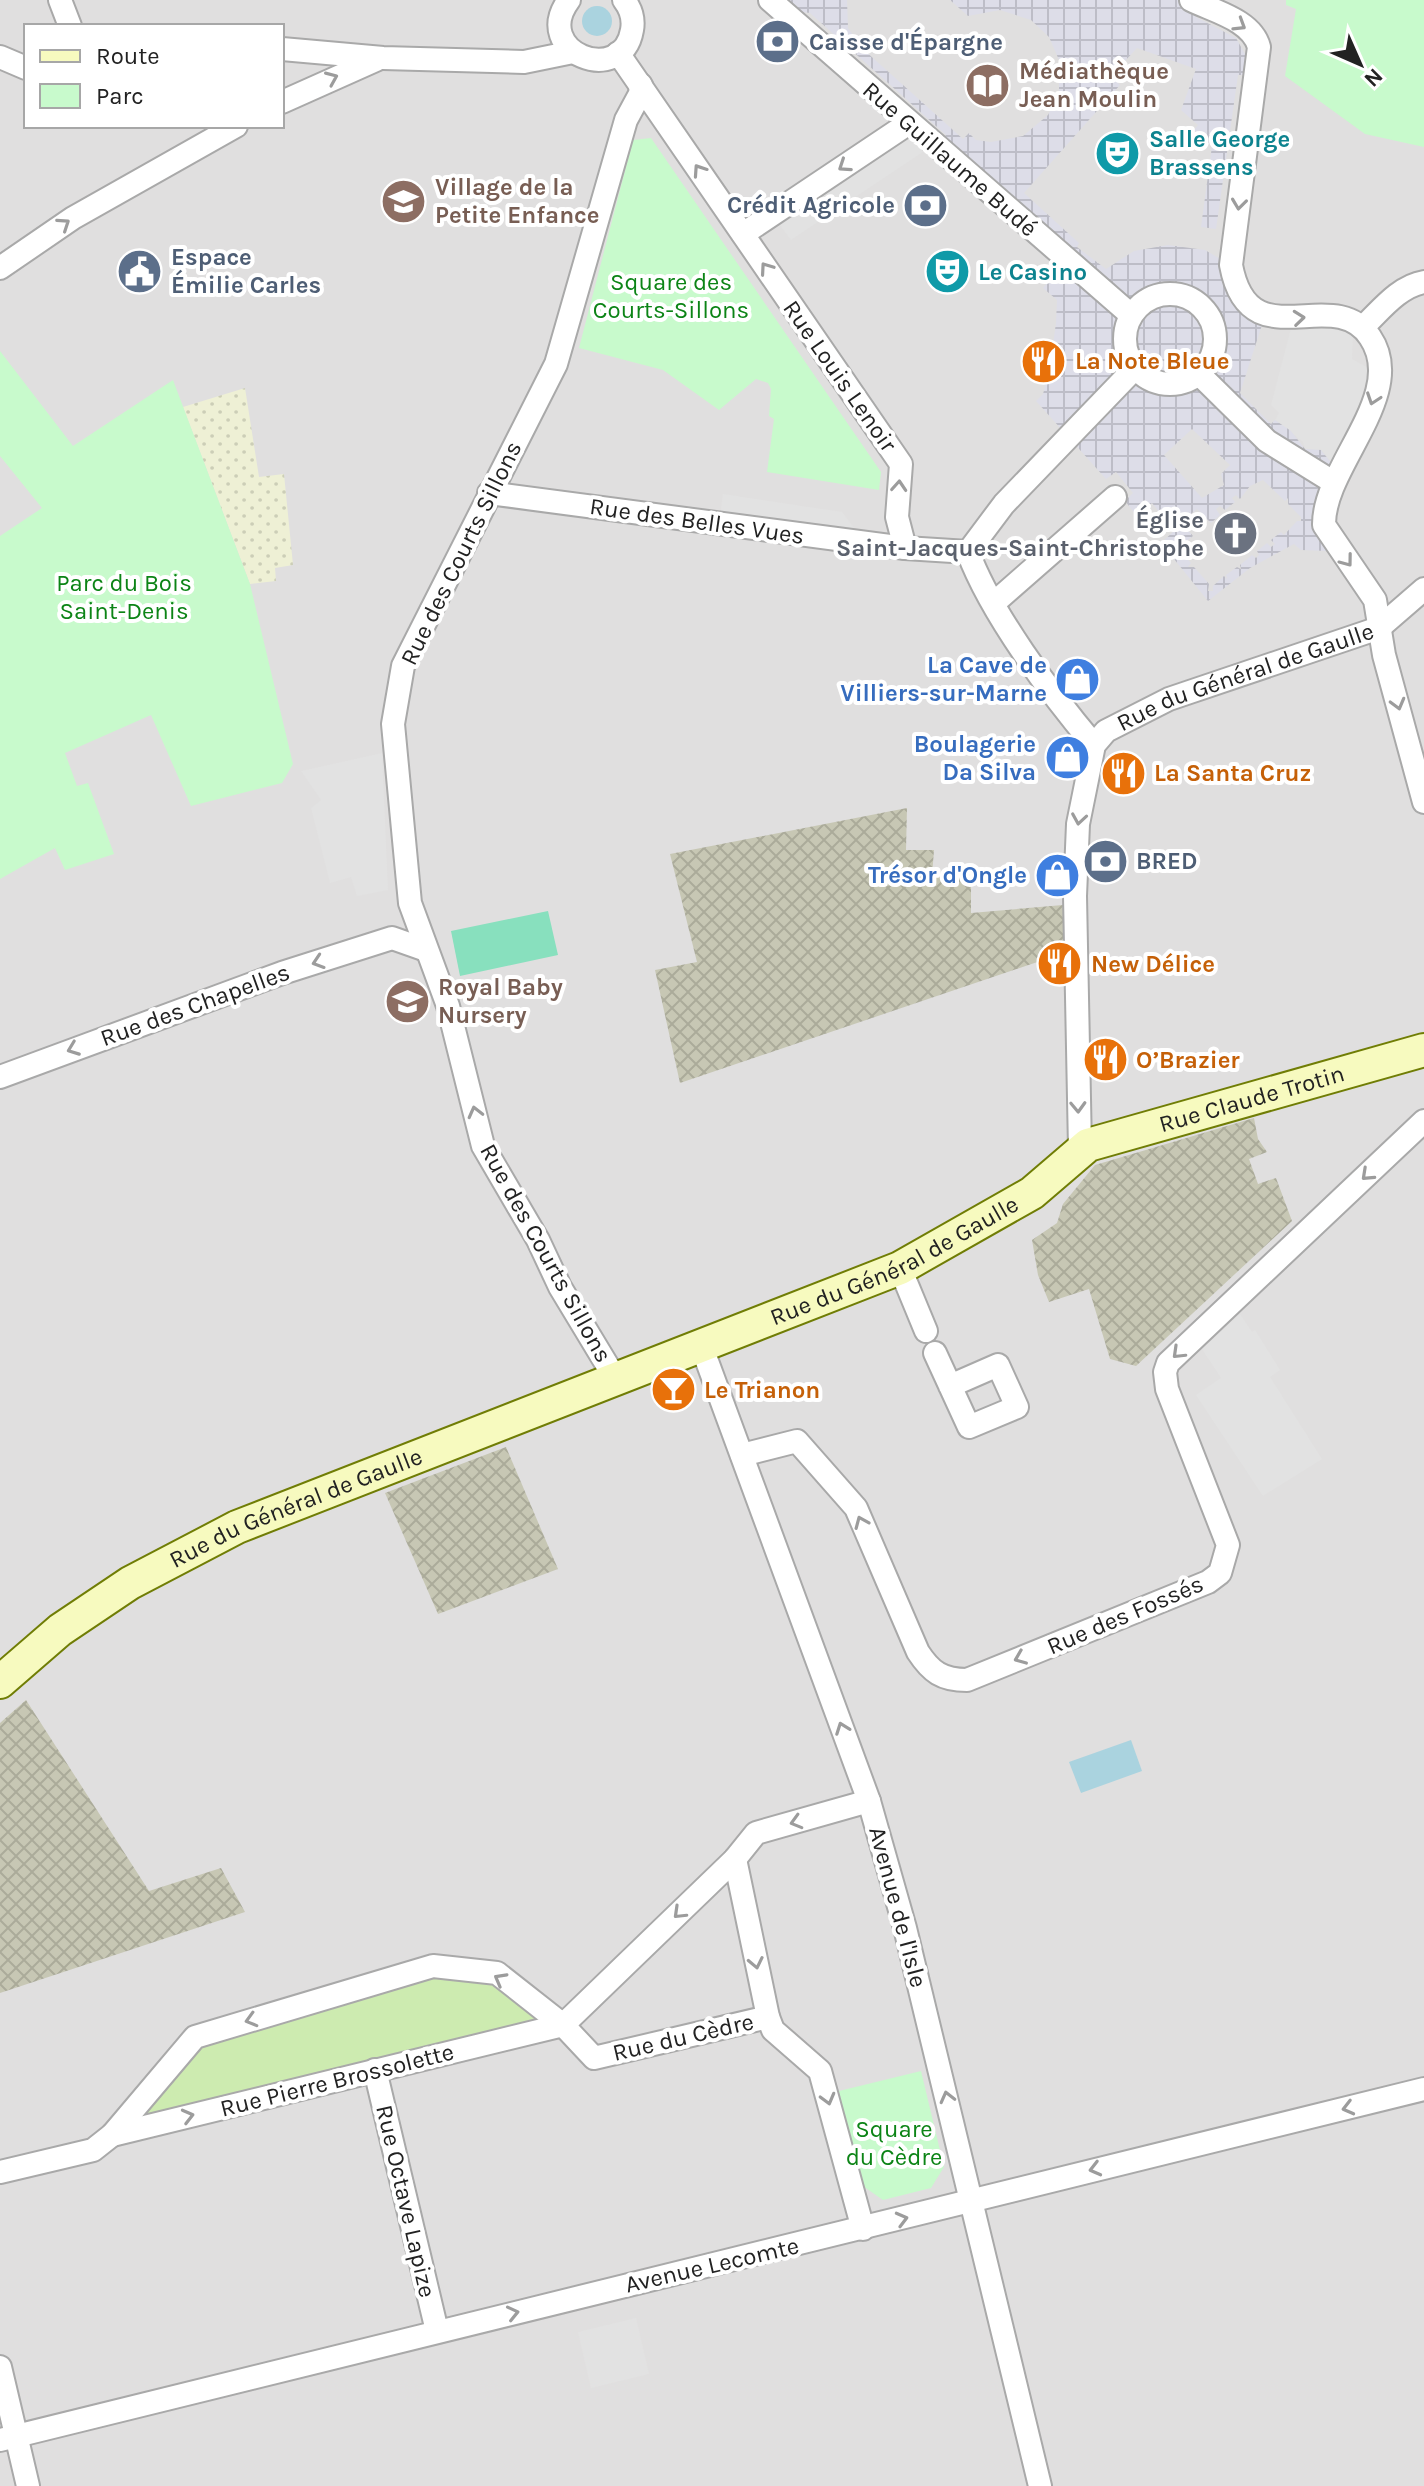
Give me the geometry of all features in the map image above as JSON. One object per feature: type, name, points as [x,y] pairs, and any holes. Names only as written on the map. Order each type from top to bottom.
[{"type":"main road","name":"Rue Claude Trotin","points":[[1080,1149],[1423,1054]]},
{"type":"main road","name":"Rue du Général de Gaulle","points":[[0,1682],[60,1630],[130,1583],[223,1533],[288,1503],[900,1268],[1032,1193],[1080,1149]]},
{"type":"street","points":[[569,0],[561,14],[567,44],[583,58],[612,56],[631,36],[633,24],[628,1]]},
{"type":"street","name":"Rue Guillaume Budé","points":[[770,0],[1131,315]]},
{"type":"street","points":[[1191,0],[1242,24],[1256,37],[1259,47],[1231,265],[1241,295],[1255,309],[1270,317],[1284,320],[1327,315],[1363,327],[1378,353],[1379,383],[1362,430],[1332,487],[1324,525],[1375,600],[1379,628],[1424,802]]},
{"type":"street","points":[[62,1],[69,24]]},
{"type":"street","points":[[284,49],[383,58],[524,62],[545,57],[567,44]]},
{"type":"street","points":[[612,56],[626,85],[626,120]]},
{"type":"street","name":"Rue Louis Lenoir","points":[[612,56],[641,85],[901,464],[897,517],[905,548]]},
{"type":"street","points":[[0,57],[24,67]]},
{"type":"street","points":[[284,101],[324,81],[383,58]]},
{"type":"street","name":"Rue des Courts Sillons","points":[[615,1378],[560,1287],[538,1240],[483,1146],[448,1006],[410,903],[393,724],[403,666],[556,364],[626,120],[640,94],[641,85]]},
{"type":"street","points":[[743,234],[909,123]]},
{"type":"street","points":[[0,268],[86,211],[232,128]]},
{"type":"street","points":[[1363,327],[1398,294],[1424,282]]},
{"type":"street","points":[[1167,294],[1194,301],[1208,315],[1215,336],[1214,350],[1199,374],[1173,385],[1159,384],[1135,368],[1124,342],[1131,315],[1153,297],[1167,294]]},
{"type":"street","points":[[1208,315],[1241,295]]},
{"type":"street","points":[[968,552],[1004,504],[1135,368]]},
{"type":"street","points":[[1199,374],[1267,441],[1332,487]]},
{"type":"street","name":"Rue des Belles Vues","points":[[489,493],[905,548]]},
{"type":"street","points":[[994,603],[1115,497]]},
{"type":"street","points":[[905,548],[968,552]]},
{"type":"street","points":[[968,552],[978,578],[994,603],[1062,705],[1094,745]]},
{"type":"street","name":"Rue du Général de Gaulle","points":[[1080,1149],[1078,824],[1094,745],[1106,731],[1169,699],[1379,628],[1424,589]]},
{"type":"street","points":[[410,903],[392,938],[426,950]]},
{"type":"street","name":"Rue des Chapelles","points":[[0,1077],[282,973],[392,938]]},
{"type":"street","name":"Rue des Fossés","points":[[742,1455],[797,1441],[856,1508],[918,1652],[929,1669],[948,1680],[967,1680],[1208,1582],[1220,1573],[1228,1545],[1167,1389],[1165,1372],[1168,1363],[1424,1121]]},
{"type":"street","points":[[900,1268],[926,1331]]},
{"type":"street","name":"Avenue de l'Isle","points":[[701,1345],[869,1801],[905,1928],[1040,2486]]},
{"type":"street","points":[[935,1353],[950,1386]]},
{"type":"street","points":[[563,2025],[735,1859],[756,1833],[869,1801]]},
{"type":"street","points":[[735,1859],[768,2017]]},
{"type":"street","name":"Rue Pierre Brossolette","points":[[0,2172],[93,2150],[112,2135],[195,2037],[433,1966],[497,1973],[563,2025]]},
{"type":"street","name":"Rue du Cèdre","points":[[563,2025],[594,2058],[768,2017],[773,2030],[820,2071],[863,2229]]},
{"type":"street","name":"Rue Pierre Brossolette","points":[[112,2135],[563,2025]]},
{"type":"street","name":"Rue Octave Lapize","points":[[375,2070],[437,2331]]},
{"type":"street","name":"Avenue Lecomte","points":[[8,2438],[1424,2089]]},
{"type":"street","points":[[0,2367],[8,2438],[28,2486]]},
{"type":"shaded area","points":[[0,0],[1424,0],[1424,2486],[0,2486]]},
{"type":"shaded area","points":[[784,0],[847,0],[848,28],[863,49],[963,139],[969,133],[976,140],[991,142],[1023,136],[1048,115],[1059,94],[1059,60],[1049,37],[1031,20],[1000,10],[968,16],[950,0],[1180,0],[1196,17],[1236,38],[1245,54],[1248,75],[1238,75],[1216,229],[1201,227],[1212,146],[1194,130],[1198,125],[1181,110],[1196,69],[1137,48],[1111,76],[1120,85],[1024,193],[1079,243],[1077,247],[1106,269],[1134,251],[1168,245],[1205,250],[1222,260],[1227,287],[1262,325],[1240,393],[1271,424],[1275,420],[1291,431],[1305,449],[1321,450],[1333,465],[1323,543],[1328,551],[1301,550],[1294,544],[1250,568],[1208,601],[1161,543],[1174,531],[1152,503],[1137,516],[1125,501],[1133,493],[1116,472],[1106,479],[1036,401],[1043,394],[1049,372],[1056,323],[1057,300],[1043,288],[1065,260],[940,141],[946,135],[810,13],[795,11]],"holes":[[[1192,429],[1230,465],[1221,474],[1224,485],[1202,498],[1164,455]],[[1263,480],[1285,501],[1288,498],[1288,504],[1301,517],[1301,521],[1297,521],[1284,535],[1281,532],[1271,540],[1275,544],[1271,547],[1267,543],[1257,551],[1259,555],[1256,558],[1252,555],[1240,565],[1241,569],[1237,567],[1226,575],[1227,579],[1224,576],[1213,586],[1213,591],[1208,591],[1209,584],[1194,567],[1188,567],[1191,563],[1177,548],[1193,536],[1181,522],[1197,509],[1211,523],[1220,515],[1216,509],[1220,506],[1225,510],[1235,502],[1232,498],[1236,495],[1240,499],[1250,486]]]},
{"type":"shaded area","points":[[912,135],[923,152],[791,240],[779,224]]},
{"type":"shaded area","points":[[1321,323],[1353,333],[1352,359],[1370,369],[1353,425],[1331,462],[1321,450],[1305,449],[1303,442],[1275,420],[1279,413],[1271,405],[1291,328]]},
{"type":"shaded area","points":[[245,388],[259,477],[284,474],[293,565],[275,568],[276,581],[250,584],[183,407]]},
{"type":"shaded area","points":[[723,494],[842,512],[859,535],[720,518]]},
{"type":"shaded area","points":[[382,753],[388,890],[357,896],[351,877],[330,883],[311,808],[321,800],[301,771]]},
{"type":"shaded area","points":[[907,808],[906,850],[934,850],[932,876],[971,878],[971,913],[1063,905],[1064,953],[680,1083],[655,970],[697,962],[670,854]]},
{"type":"shaded area","points":[[1254,1118],[1258,1139],[1267,1152],[1249,1159],[1258,1184],[1276,1178],[1292,1221],[1136,1366],[1110,1359],[1089,1289],[1049,1302],[1038,1275],[1032,1240],[1057,1223],[1063,1204],[1095,1165]]},
{"type":"shaded area","points":[[1240,1314],[1252,1332],[1255,1330],[1280,1370],[1270,1377],[1322,1459],[1263,1496],[1196,1395],[1221,1378],[1202,1349]]},
{"type":"shaded area","points":[[506,1447],[558,1569],[438,1614],[385,1493]]},
{"type":"shaded area","points":[[26,1700],[149,1891],[221,1868],[245,1912],[0,1993],[0,1723]]},
{"type":"shaded area","points":[[636,2318],[649,2374],[591,2388],[578,2332]]},
{"type":"green space","points":[[1286,0],[1424,0],[1424,147],[1365,134],[1285,76],[1296,9],[1286,5]]},
{"type":"green space","name":"Square des Courts-Sillons","points":[[651,138],[881,472],[879,490],[767,472],[774,419],[769,416],[771,389],[768,383],[756,379],[719,410],[663,370],[579,348],[633,140]]},
{"type":"green space","name":"Parc du Bois Saint-Denis","points":[[0,351],[73,446],[173,380],[250,584],[293,764],[282,783],[191,806],[151,715],[65,753],[77,786],[88,783],[114,854],[65,870],[55,848],[0,879],[0,536],[42,508],[0,456]]},
{"type":"green space","points":[[548,911],[558,955],[460,976],[451,931]]},
{"type":"green space","points":[[433,1966],[497,1973],[563,2025],[112,2135],[195,2037]]},
{"type":"green space","name":"Square du Cèdre","points":[[921,2071],[944,2167],[931,2188],[883,2200],[860,2184],[839,2091]]},
{"type":"water","points":[[597,6],[608,10],[612,21],[608,32],[597,36],[586,32],[582,21],[586,10]]},
{"type":"water","points":[[1131,1740],[1142,1771],[1081,1793],[1069,1762]]},
{"type":"place","name":"Caisse d'Épargne","points":[[778,42]]},
{"type":"place","name":"Médiathèque Jean Moulin","points":[[988,85]]},
{"type":"place","name":"Salle George Brassens","points":[[1118,153]]},
{"type":"place","name":"Village de la Petite Enfance","points":[[404,201]]},
{"type":"place","name":"Crédit Agricole","points":[[926,205]]},
{"type":"place","name":"Espace Émilie Carles","points":[[140,271]]},
{"type":"place","name":"Le Casino","points":[[947,272]]},
{"type":"place","name":"La Note Bleue","points":[[1044,361]]},
{"type":"place","name":"Église Saint-Jacques-Saint-Christophe","points":[[1235,534]]},
{"type":"place","name":"La Cave de Villiers-sur-Marne","points":[[1078,679]]},
{"type":"place","name":"Boulagerie Da Silva","points":[[1067,758]]},
{"type":"place","name":"La Santa Cruz","points":[[1123,773]]},
{"type":"place","name":"BRED","points":[[1105,861]]},
{"type":"place","name":"Trésor d'Ongle","points":[[1058,875]]},
{"type":"place","name":"New Délice","points":[[1060,964]]},
{"type":"place","name":"Royal Baby Nursery","points":[[407,1001]]},
{"type":"place","name":"O’Brazier","points":[[1105,1060]]},
{"type":"place","name":"Le Trianon","points":[[673,1390]]}]
